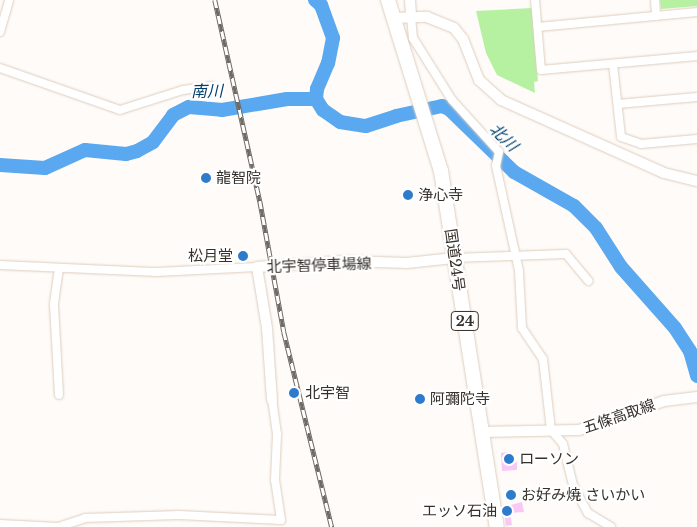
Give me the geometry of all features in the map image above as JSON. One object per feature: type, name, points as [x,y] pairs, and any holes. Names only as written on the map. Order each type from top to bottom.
[{"type":"highway","name":"国道24号","points":[[388,0],[441,171],[497,527]]},
{"type":"main road","points":[[410,0],[411,16]]},
{"type":"main road","points":[[393,18],[411,16],[444,21],[454,28],[463,39],[479,80],[501,100],[664,173],[697,180]]},
{"type":"main road","name":"北宇智停車場線","points":[[272,400],[267,328],[257,267],[345,261],[407,263],[454,258]]},
{"type":"main road","name":"五條高取線","points":[[481,432],[579,430],[657,403],[695,397]]},
{"type":"street","points":[[0,32],[9,0]]},
{"type":"street","points":[[535,0],[541,70],[697,56]]},
{"type":"street","points":[[655,0],[656,16]]},
{"type":"street","points":[[538,27],[697,12]]},
{"type":"street","points":[[411,16],[414,38],[452,100],[499,152],[496,166],[514,256],[519,271],[522,328],[543,359],[551,430],[562,444],[573,485],[588,513],[611,527]]},
{"type":"street","points":[[613,64],[621,137],[641,144],[697,139]]},
{"type":"street","points":[[0,68],[120,110],[183,90],[212,86]]},
{"type":"street","points":[[618,104],[697,97]]},
{"type":"street","points":[[454,258],[566,254],[589,281]]},
{"type":"street","points":[[0,266],[157,272],[257,267]]},
{"type":"street","points":[[59,268],[54,305],[59,395]]},
{"type":"street","points":[[0,524],[58,527],[85,518],[170,515],[281,520],[274,480],[277,434],[272,400]]},
{"type":"green space","points":[[660,0],[697,0],[697,6],[661,9]]},
{"type":"green space","points":[[532,8],[538,81],[534,82],[535,93],[497,75],[486,53],[476,11]]},
{"type":"building","points":[[511,452],[512,463],[517,462],[517,470],[502,471],[501,453]]},
{"type":"building","points":[[522,502],[524,512],[510,513],[512,525],[506,526],[503,507]]},
{"type":"waterway","name":"北川","points":[[315,0],[321,5],[333,38],[328,63],[317,89],[316,99],[323,110],[340,122],[366,126],[396,116],[442,106],[449,109],[514,172],[574,206],[596,228],[621,267],[675,328],[690,351],[697,376]]},
{"type":"waterway","name":"南川","points":[[0,165],[45,168],[85,150],[126,154],[137,151],[153,142],[173,115],[189,107],[222,110],[287,99],[316,99]]},
{"type":"railway","points":[[215,0],[260,201],[284,332],[332,527]]},
{"type":"place","name":"龍智院","points":[[206,178]]},
{"type":"place","name":"浄心寺","points":[[408,195]]},
{"type":"place","name":"松月堂","points":[[243,256]]},
{"type":"place","name":"北宇智","points":[[294,393]]},
{"type":"place","name":"阿彌陀寺","points":[[420,399]]},
{"type":"place","name":"ローソン","points":[[509,459]]},
{"type":"place","name":"お好み焼 さいかい","points":[[511,495]]},
{"type":"place","name":"エッソ石油","points":[[507,511]]}]
